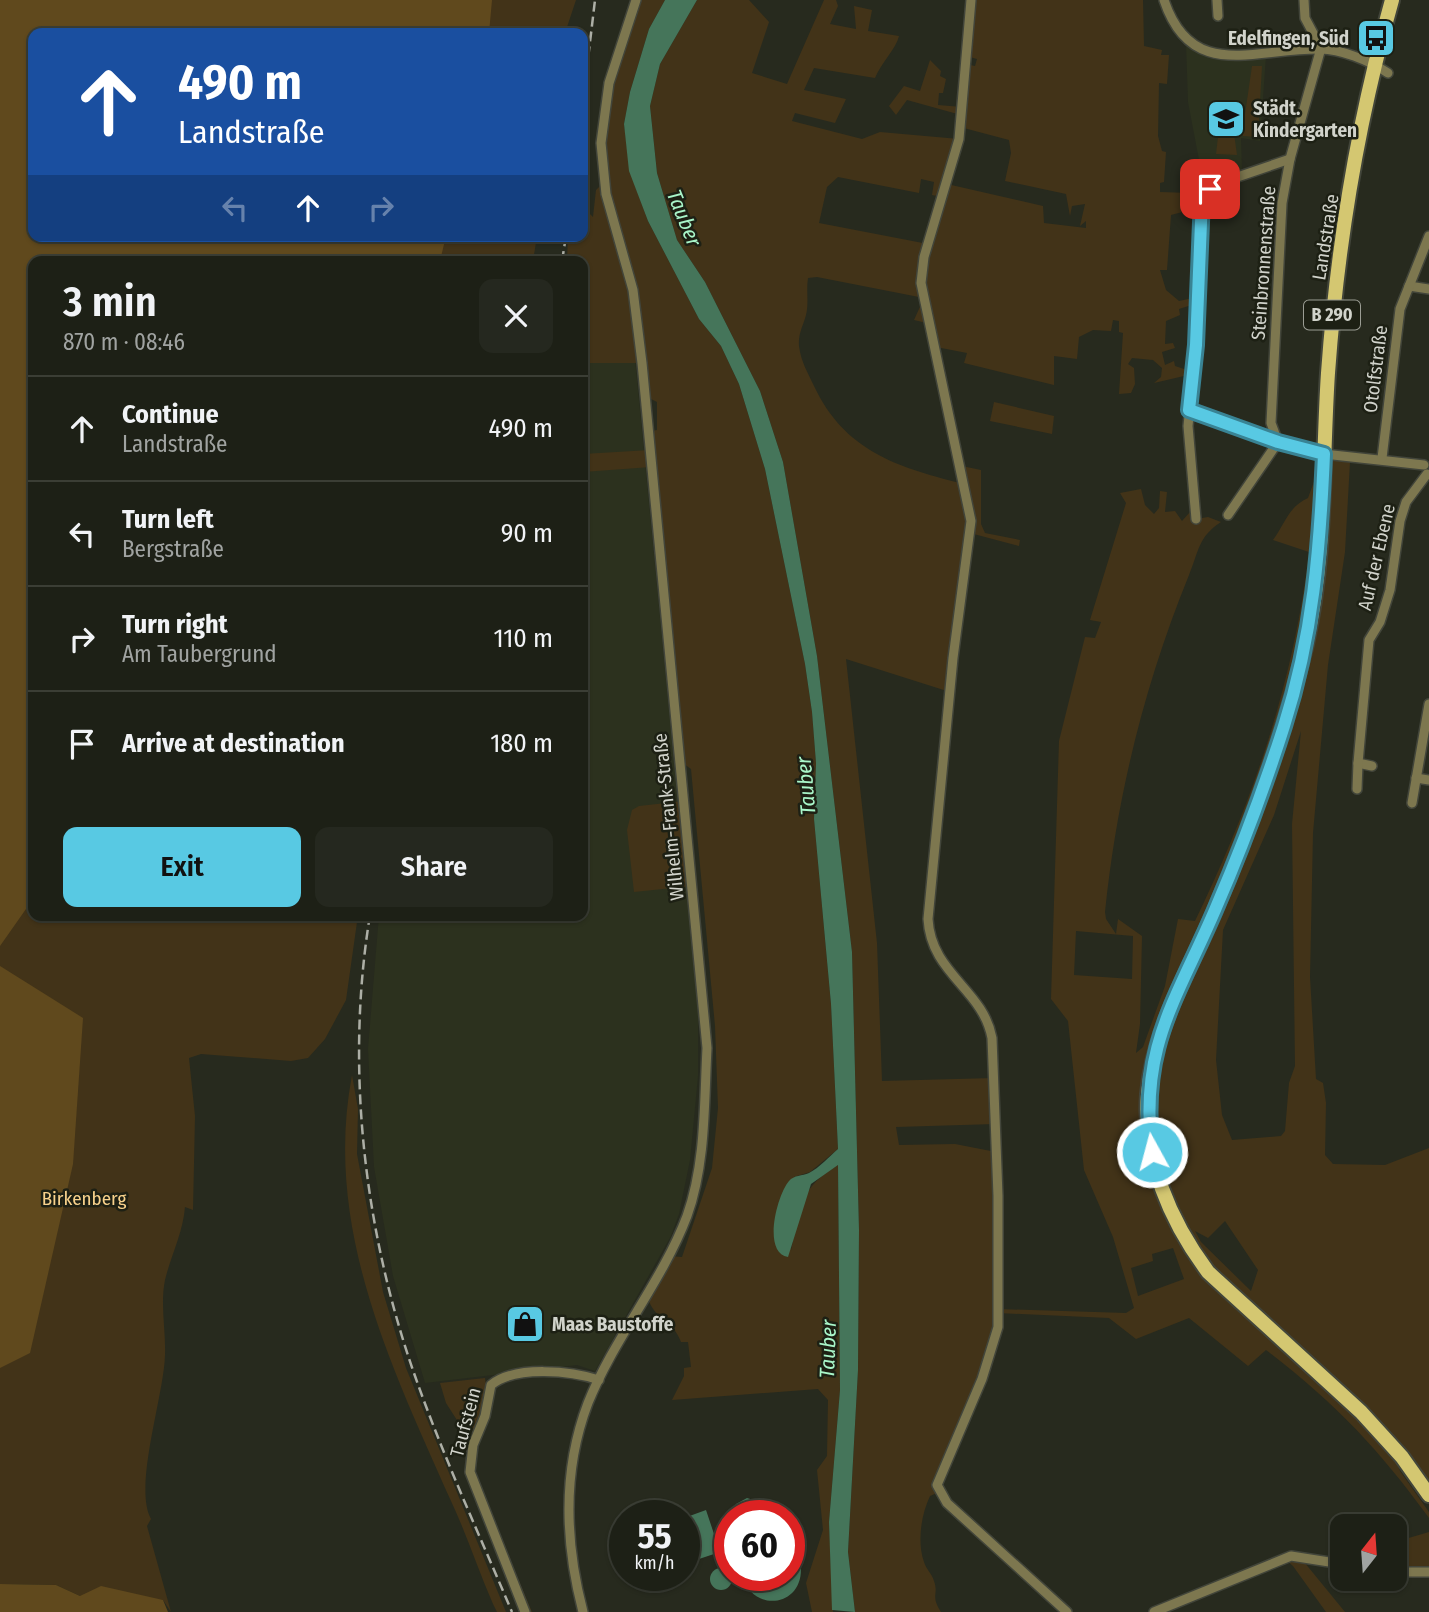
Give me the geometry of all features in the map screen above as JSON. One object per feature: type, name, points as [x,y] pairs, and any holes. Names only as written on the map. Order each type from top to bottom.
[{"type":"main road","name":"Landstraße","points":[[1392,0],[1382,69],[1340,250],[1332,320],[1319,568],[1306,642],[1281,737],[1244,841],[1182,977],[1160,1036],[1149,1091],[1150,1129],[1164,1197],[1189,1247],[1208,1272],[1361,1412],[1402,1457],[1429,1494]]},
{"type":"street","name":"Wilhelm-Frank-Straße","points":[[583,1612],[573,1568],[569,1491],[578,1437],[599,1380],[660,1274],[687,1214],[702,1147],[707,1048],[642,363],[633,290],[606,194],[601,143],[609,83],[636,0]]},
{"type":"street","points":[[971,0],[959,139],[924,257],[921,283],[971,521],[953,659],[928,919],[933,947],[986,1017],[991,1030],[999,1196],[998,1327],[982,1379],[937,1485],[947,1503],[1067,1612]]},
{"type":"street","points":[[1164,0],[1170,17],[1186,42],[1213,55],[1321,48],[1382,69]]},
{"type":"street","points":[[1217,0],[1218,16]]},
{"type":"street","points":[[1304,0],[1305,18],[1321,48]]},
{"type":"street","name":"Steinbronnenstraße","points":[[1278,442],[1271,423],[1282,203],[1290,159],[1321,48]]},
{"type":"street","points":[[1196,519],[1189,410],[1196,345],[1202,198],[1214,185],[1290,159]]},
{"type":"street","name":"Otolfstraße","points":[[1382,458],[1400,309],[1429,236]]},
{"type":"street","points":[[1409,286],[1429,289]]},
{"type":"street","points":[[1189,410],[1278,442],[1324,454],[1382,458],[1427,468]]},
{"type":"street","points":[[1228,515],[1278,442]]},
{"type":"street","name":"Auf der Ebene","points":[[1357,789],[1370,640],[1380,622],[1390,590],[1403,512],[1410,494],[1427,468]]},
{"type":"street","points":[[1412,803],[1429,704]]},
{"type":"street","points":[[1358,763],[1373,766]]},
{"type":"street","points":[[1416,778],[1429,780]]},
{"type":"street","name":"Taufstein","points":[[525,1612],[470,1472],[472,1445],[485,1416],[491,1385],[506,1375],[518,1374],[575,1372],[599,1380]]},
{"type":"street","points":[[1154,1612],[1291,1556],[1330,1562]]},
{"type":"street","points":[[1407,1572],[1429,1572]]},
{"type":"shaded area","points":[[0,0],[492,0],[489,28],[28,28],[28,242],[445,242],[441,256],[28,256],[28,906],[0,946]]},
{"type":"shaded area","points":[[665,0],[697,0],[660,64],[650,106],[657,173],[677,240],[705,282],[760,391],[783,462],[817,656],[852,952],[859,1230],[858,1370],[848,1552],[855,1612],[832,1610],[829,1522],[840,1390],[838,1165],[811,1184],[788,1257],[780,1253],[774,1235],[780,1198],[789,1181],[813,1171],[838,1149],[831,1004],[814,819],[816,763],[812,712],[805,664],[765,469],[739,384],[721,346],[699,319],[648,221],[629,171],[624,124],[630,92],[649,29]]},
{"type":"shaded area","name":"Städt. Kindergarten","points":[[1186,44],[1211,58],[1266,56],[1260,141],[1241,138],[1242,171],[1204,186],[1188,102]]},
{"type":"shaded area","points":[[635,359],[698,1010],[698,1076],[690,1160],[679,1214],[671,1236],[595,1371],[577,1365],[425,1383],[393,1276],[374,1167],[368,1049],[379,921],[588,921],[588,360]]},
{"type":"shaded area","points":[[0,966],[83,1018],[73,1164],[30,1353],[0,1368]]},
{"type":"shaded area","points":[[706,1510],[714,1534],[714,1554],[700,1559],[700,1512]]},
{"type":"shaded area","points":[[714,1570],[714,1588],[710,1579]]},
{"type":"shaded area","points":[[0,1584],[56,1585],[80,1596],[101,1586],[163,1600],[168,1612],[0,1612]]},
{"type":"shaded area","points":[[752,1591],[794,1591],[775,1601],[755,1595]]},
{"type":"green space","points":[[374,0],[576,0],[567,28],[364,28]]},
{"type":"green space","points":[[636,0],[665,0],[649,29],[630,92],[624,124],[630,172],[648,221],[699,319],[721,346],[739,384],[765,469],[805,664],[812,712],[816,763],[814,819],[831,1004],[838,1149],[810,1172],[794,1177],[791,1251],[803,1200],[825,1173],[838,1165],[840,1390],[829,1522],[833,1612],[812,1612],[806,1583],[823,1530],[817,1470],[827,1456],[828,1400],[818,1389],[672,1400],[684,1376],[684,1368],[691,1367],[688,1342],[681,1342],[673,1328],[654,1311],[647,1296],[668,1256],[682,1257],[712,1168],[718,1108],[715,1026],[691,769],[680,761],[651,467],[588,472],[588,454],[650,450],[648,432],[657,430],[657,402],[645,396],[642,363],[588,363],[588,256],[567,256],[568,242],[588,242],[588,212],[593,217],[596,190],[605,181],[602,118]]},
{"type":"green space","points":[[697,0],[749,0],[769,22],[752,73],[787,84],[824,0],[836,0],[838,6],[830,24],[856,29],[854,6],[872,10],[868,31],[899,36],[875,78],[814,68],[804,90],[846,99],[835,123],[795,113],[792,121],[862,139],[880,132],[959,139],[947,184],[1043,206],[1044,223],[1086,228],[1086,221],[1080,226],[1085,204],[1072,206],[1070,216],[1066,194],[1005,181],[1011,153],[1009,140],[960,127],[961,115],[907,100],[896,115],[889,106],[904,86],[920,91],[930,60],[941,71],[940,76],[946,79],[943,93],[939,93],[938,105],[962,107],[965,64],[975,66],[977,59],[966,56],[971,0],[1143,0],[1144,46],[1162,50],[1161,55],[1169,55],[1167,84],[1159,83],[1158,136],[1162,151],[1166,152],[1164,182],[1160,183],[1160,192],[1191,193],[1190,210],[1171,215],[1167,270],[1160,270],[1166,290],[1179,301],[1193,298],[1194,287],[1199,288],[1198,303],[1179,309],[1180,315],[1166,321],[1165,344],[1173,343],[1175,348],[1162,352],[1165,365],[1174,361],[1175,366],[1187,370],[1184,376],[1154,383],[1161,377],[1162,368],[1153,360],[1132,358],[1128,364],[1134,368],[1135,384],[1131,393],[1119,394],[1123,333],[1119,332],[1119,321],[1113,320],[1111,331],[1093,330],[1079,337],[1077,359],[1054,356],[1054,385],[964,363],[967,353],[936,347],[931,324],[914,320],[924,298],[817,277],[808,278],[807,310],[799,338],[800,352],[814,386],[840,426],[874,452],[914,470],[960,483],[957,465],[981,470],[981,524],[985,533],[1020,540],[1019,546],[970,533],[950,692],[846,659],[877,943],[882,1081],[994,1078],[995,1124],[896,1127],[899,1145],[955,1144],[996,1152],[998,1309],[1126,1313],[1134,1308],[1113,1237],[1084,1170],[1068,1021],[1051,999],[1059,741],[1085,637],[1095,638],[1101,622],[1090,620],[1126,503],[1120,493],[1141,489],[1145,505],[1154,514],[1159,508],[1160,491],[1167,492],[1165,512],[1175,511],[1182,521],[1190,512],[1196,519],[1208,517],[1221,522],[1208,533],[1200,545],[1159,657],[1125,782],[1110,868],[1106,919],[1116,934],[1118,919],[1142,936],[1140,1024],[1136,1053],[1143,1047],[1165,986],[1178,919],[1195,921],[1216,877],[1252,787],[1281,695],[1293,648],[1309,552],[1273,540],[1291,511],[1308,498],[1324,454],[1350,462],[1345,552],[1328,665],[1313,833],[1310,977],[1316,1079],[1323,1083],[1326,1103],[1325,1155],[1333,1164],[1385,1165],[1429,1148],[1429,1495],[1394,1455],[1400,1471],[1429,1512],[1429,1518],[1391,1469],[1335,1408],[1266,1350],[1248,1366],[1189,1318],[1136,1339],[1109,1318],[998,1313],[998,1327],[939,1492],[930,1496],[922,1520],[922,1554],[934,1581],[935,1598],[941,1612],[855,1612],[848,1552],[858,1370],[859,1230],[852,952],[817,656],[783,462],[760,391],[705,282],[677,240],[657,173],[650,106],[660,64]],"holes":[[[838,177],[919,193],[921,179],[934,182],[932,195],[942,197],[928,244],[819,223],[827,187]],[[1301,731],[1292,824],[1295,1066],[1289,1083],[1285,1131],[1281,1136],[1232,1140],[1222,1115],[1216,1060],[1223,930],[1274,815]],[[1076,931],[1133,936],[1132,979],[1074,975]],[[1225,1221],[1258,1270],[1251,1291],[1201,1242],[1195,1231],[1208,1238]],[[1173,1248],[1184,1279],[1138,1296],[1131,1268],[1153,1261],[1152,1254]]]},
{"type":"green space","points":[[1252,66],[1262,66],[1258,137],[1243,136],[1240,121],[1244,121]]},
{"type":"green space","points":[[1224,126],[1233,126],[1237,155],[1216,154],[1218,137]]},
{"type":"green space","points":[[301,242],[536,242],[534,256],[297,256]]},
{"type":"green space","points":[[994,402],[1054,416],[1052,434],[990,421]]},
{"type":"green space","points":[[684,801],[692,886],[634,892],[627,830],[632,810],[639,806]]},
{"type":"green space","name":"Birkenberg","points":[[28,876],[28,921],[357,921],[346,1000],[325,1039],[308,1058],[291,1061],[201,1054],[189,1058],[195,1116],[193,1210],[185,1207],[182,1226],[165,1280],[163,1373],[145,1486],[146,1504],[151,1519],[147,1526],[171,1612],[163,1600],[80,1596],[56,1585],[0,1584],[0,920]]},
{"type":"green space","points":[[352,1075],[358,1109],[357,1154],[383,1292],[406,1368],[506,1612],[497,1612],[493,1604],[406,1399],[368,1294],[355,1241],[347,1187],[345,1131]]},
{"type":"green space","points":[[485,1378],[487,1417],[476,1455],[474,1473],[532,1612],[525,1612],[470,1472],[470,1458],[462,1443],[462,1428],[446,1403],[440,1383]]},
{"type":"green space","points":[[1429,1532],[1429,1572],[1407,1572],[1407,1538]]},
{"type":"green space","points":[[1300,1557],[1345,1612],[1326,1612],[1293,1566],[1284,1558]]},
{"type":"railway","points":[[588,59],[595,0]]},
{"type":"railway","points":[[563,256],[565,242]]},
{"type":"railway","points":[[369,921],[359,1031],[360,1089],[364,1148],[383,1264],[397,1321],[426,1406],[512,1612]]},
{"type":"place","name":"Edelfingen, Süd","points":[[1376,38]]},
{"type":"place","name":"Städt. Kindergarten","points":[[1226,119]]},
{"type":"place","name":"Maas Baustoffe","points":[[525,1324]]},
{"type":"route","points":[[1152,1152],[1147,1110],[1151,1073],[1160,1036],[1182,977],[1214,913],[1244,841],[1278,744],[1306,642],[1319,568],[1324,454],[1278,442],[1189,410],[1196,345],[1202,198],[1210,189]]},
{"type":"water label","name":"Tauber","points":[[684,218]]},
{"type":"water label","name":"Tauber","points":[[806,786]]},
{"type":"water label","name":"Tauber","points":[[828,1349]]}]
